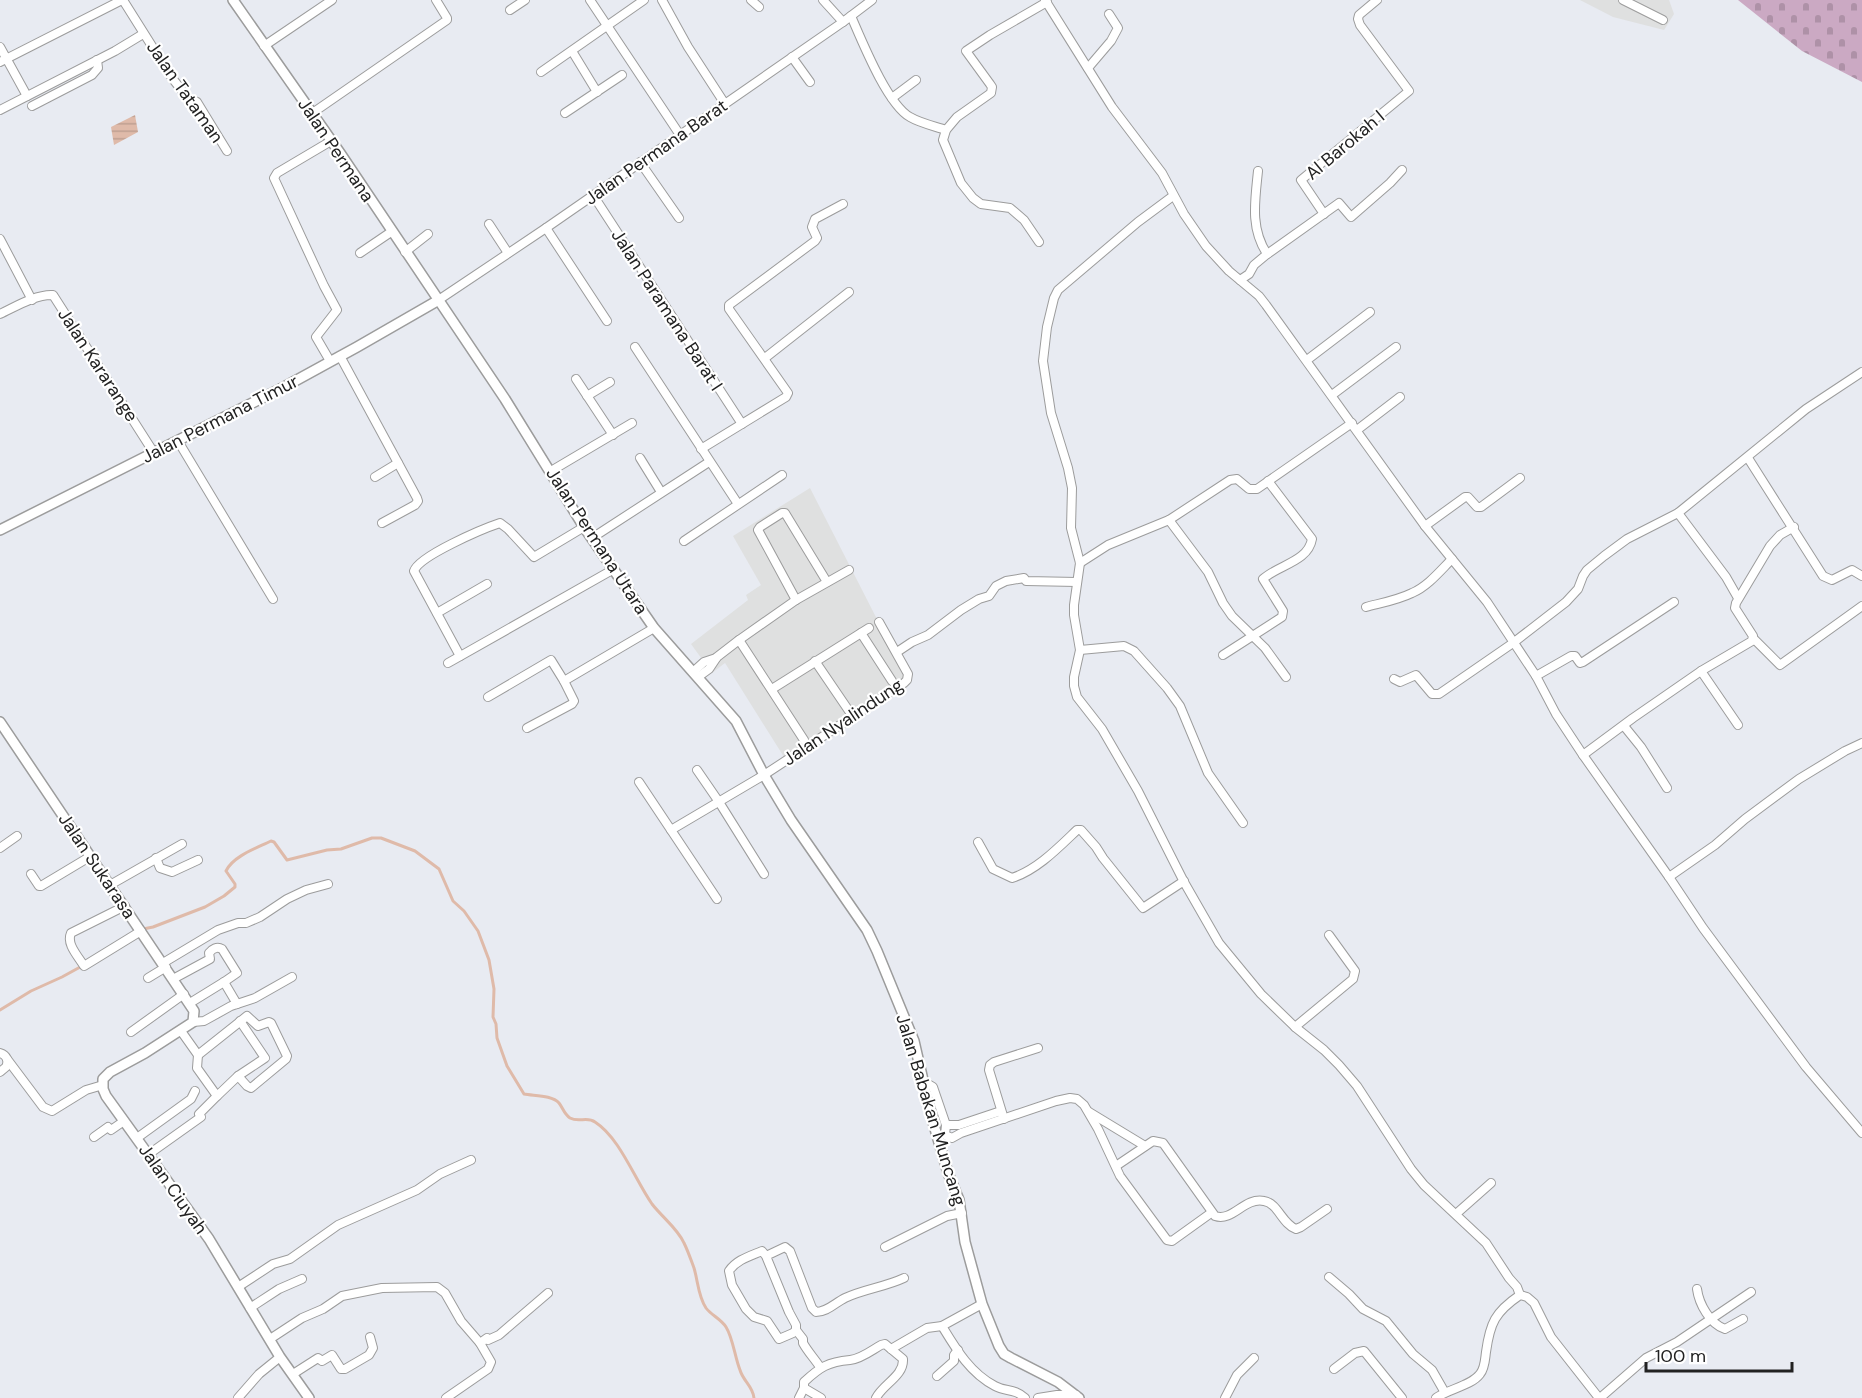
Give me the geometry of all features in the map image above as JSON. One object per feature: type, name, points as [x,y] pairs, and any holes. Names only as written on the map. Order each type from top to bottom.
[{"type":"street","name":"Jalan Tataman","points":[[122,0],[172,78],[189,99],[196,102],[226,151]]},
{"type":"street","points":[[3,60],[122,0]]},
{"type":"street","name":"Jalan Permana","points":[[233,0],[331,141],[437,301]]},
{"type":"street","points":[[264,46],[332,0]]},
{"type":"street","points":[[311,114],[447,20],[436,0]]},
{"type":"street","points":[[510,10],[525,0]]},
{"type":"street","points":[[590,0],[680,135]]},
{"type":"street","points":[[541,72],[644,0]]},
{"type":"street","points":[[662,0],[688,47],[725,104]]},
{"type":"street","points":[[751,0],[759,8]]},
{"type":"street","points":[[823,0],[843,22]]},
{"type":"street","name":"Jalan Permana Barat","points":[[437,301],[546,228],[872,0]]},
{"type":"street","name":"Al Barokah I","points":[[1324,214],[1301,180],[1409,91],[1360,25],[1359,15],[1377,0]]},
{"type":"street","points":[[1623,0],[1663,20]]},
{"type":"street","points":[[1039,242],[1024,220],[1010,208],[981,204],[973,198],[961,183],[943,140],[946,130],[957,117],[991,93],[992,87],[966,51],[1046,1],[1112,107],[1156,163],[1173,196],[1206,246],[1229,271],[1259,296],[1425,526],[1487,602],[1536,676],[1556,714],[1583,755],[1703,928],[1806,1067],[1862,1133]]},
{"type":"street","points":[[1088,68],[1118,28],[1109,14]]},
{"type":"street","points":[[851,16],[866,52],[892,98],[910,118],[946,130]]},
{"type":"street","points":[[0,110],[116,51],[143,34]]},
{"type":"street","points":[[0,47],[3,60],[27,96]]},
{"type":"street","points":[[572,51],[597,92]]},
{"type":"street","points":[[792,57],[810,82]]},
{"type":"street","points":[[32,106],[92,75],[98,68],[97,60]]},
{"type":"street","points":[[566,113],[622,75]]},
{"type":"street","points":[[892,98],[916,80]]},
{"type":"street","points":[[330,361],[316,336],[337,310],[274,178],[278,173],[331,141]]},
{"type":"street","points":[[640,162],[679,218]]},
{"type":"street","points":[[1240,280],[1249,274],[1254,265],[1267,254],[1339,203],[1351,217],[1402,170]]},
{"type":"street","points":[[1258,171],[1254,216],[1258,237],[1267,254]]},
{"type":"street","name":"Jalan Paramana Barat I","points":[[593,195],[742,424]]},
{"type":"street","points":[[1173,196],[1138,222],[1063,285],[1054,298],[1044,343],[1043,361],[1051,413],[1072,488],[1071,528],[1080,563],[1074,615],[1080,650],[1074,677],[1077,697],[1102,729],[1138,791],[1219,943],[1261,994],[1295,1027],[1324,1050],[1357,1086],[1411,1169],[1424,1185],[1486,1243],[1517,1287],[1520,1295]]},
{"type":"street","points":[[701,449],[786,397],[788,393],[729,309],[729,304],[815,241],[817,238],[812,227],[815,219],[843,204]]},
{"type":"street","points":[[489,224],[508,253]]},
{"type":"street","points":[[546,228],[607,321]]},
{"type":"street","points":[[360,253],[391,232]]},
{"type":"street","points":[[405,252],[428,234]]},
{"type":"street","name":"Jalan Kararange","points":[[0,239],[32,300]]},
{"type":"street","points":[[765,358],[849,292]]},
{"type":"street","name":"Jalan Kararange","points":[[0,314],[32,300],[49,294],[53,295],[154,453]]},
{"type":"street","name":"Jalan Permana Timur","points":[[0,530],[178,441],[340,356],[437,301]]},
{"type":"street","name":"Jalan Permana Utara","points":[[437,301],[505,399],[584,527],[654,628],[736,721],[764,775]]},
{"type":"street","points":[[1307,360],[1370,312]]},
{"type":"street","points":[[635,347],[738,504]]},
{"type":"street","points":[[1332,395],[1396,347]]},
{"type":"street","points":[[340,356],[418,501],[415,505],[382,523]]},
{"type":"street","points":[[1394,679],[1400,682],[1416,675],[1432,694],[1437,695],[1513,643],[1566,602],[1578,589],[1587,570],[1604,556],[1627,539],[1678,513],[1806,409],[1862,372]]},
{"type":"street","points":[[576,379],[613,435]]},
{"type":"street","points":[[588,396],[610,382]]},
{"type":"street","points":[[1357,430],[1400,397]]},
{"type":"street","points":[[551,471],[632,423]]},
{"type":"street","points":[[1080,563],[1108,545],[1169,520],[1230,480],[1237,479],[1252,490],[1352,423]]},
{"type":"street","points":[[178,441],[273,599]]},
{"type":"street","points":[[640,458],[661,492]]},
{"type":"street","points":[[1748,458],[1826,578],[1832,580],[1852,570],[1862,576]]},
{"type":"street","points":[[592,538],[709,462]]},
{"type":"street","points":[[375,477],[398,463]]},
{"type":"street","points":[[684,541],[782,475]]},
{"type":"street","points":[[1425,526],[1465,497],[1468,497],[1477,507],[1481,507],[1520,478]]},
{"type":"street","points":[[1223,655],[1280,619],[1283,611],[1263,579],[1302,556],[1308,550],[1312,539],[1268,481]]},
{"type":"street","points":[[796,600],[758,530],[759,526],[785,513],[827,582]]},
{"type":"street","points":[[1678,513],[1726,577],[1738,598]]},
{"type":"street","points":[[1169,520],[1208,572],[1227,609],[1265,648],[1286,677]]},
{"type":"street","points":[[460,656],[414,571],[418,564],[442,549],[500,523],[534,557],[584,527]]},
{"type":"street","points":[[1794,527],[1780,535],[1770,546],[1738,598],[1736,608],[1754,636],[1753,638],[1780,665],[1862,606]]},
{"type":"street","points":[[1366,607],[1410,594],[1432,579],[1452,559]]},
{"type":"street","points":[[448,663],[614,569]]},
{"type":"street","points":[[695,675],[709,669],[717,657],[796,600],[849,570]]},
{"type":"street","points":[[879,622],[897,652],[928,635],[979,599],[989,596],[996,586],[1006,580],[1024,578],[1026,581],[1077,582]]},
{"type":"street","points":[[437,613],[487,584]]},
{"type":"street","points":[[1536,676],[1571,656],[1575,656],[1580,663],[1583,662],[1674,602]]},
{"type":"street","points":[[564,681],[654,628]]},
{"type":"street","points":[[772,689],[865,631],[892,681]]},
{"type":"street","points":[[1583,755],[1701,671],[1752,641],[1753,638]]},
{"type":"street","points":[[739,640],[804,740]]},
{"type":"street","points":[[1080,650],[1124,646],[1134,651],[1167,688],[1184,712],[1205,767],[1242,823]]},
{"type":"street","name":"Jalan Nyalindung","points":[[764,775],[904,683],[908,674],[897,652]]},
{"type":"street","points":[[488,697],[551,660],[574,698],[573,704],[527,728]]},
{"type":"street","points":[[815,661],[849,711]]},
{"type":"street","points":[[1701,671],[1738,725]]},
{"type":"street","name":"Jalan Sukarasa","points":[[0,722],[192,1007]]},
{"type":"street","points":[[1624,726],[1641,747],[1667,788]]},
{"type":"street","points":[[1669,877],[1715,845],[1745,819],[1799,779],[1862,743]]},
{"type":"street","points":[[697,770],[764,874]]},
{"type":"street","points":[[671,830],[764,775]]},
{"type":"street","name":"Jalan Babakan Muncang","points":[[764,775],[791,820],[867,930],[877,951],[914,1041],[931,1115],[948,1173],[959,1200],[965,1242],[982,1304],[999,1346],[1005,1354],[1058,1382],[1077,1397]]},
{"type":"street","points":[[639,782],[717,899]]},
{"type":"street","points":[[978,842],[993,869],[1012,878],[1023,875],[1037,866],[1077,830],[1081,830],[1143,908],[1184,881]]},
{"type":"street","points":[[0,848],[17,836]]},
{"type":"street","points":[[110,885],[182,844]]},
{"type":"street","points":[[31,874],[41,886],[91,856]]},
{"type":"street","points":[[156,858],[160,868],[172,872],[198,860]]},
{"type":"street","points":[[148,978],[218,930],[238,923],[246,923],[260,917],[287,899],[328,884]]},
{"type":"street","points":[[125,906],[71,933],[69,938],[71,947],[84,966],[141,931]]},
{"type":"street","points":[[1295,1027],[1355,976],[1355,971],[1329,934]]},
{"type":"street","points":[[173,979],[210,959],[210,952],[220,947],[237,973],[192,1007],[193,1022]]},
{"type":"street","points":[[0,1053],[43,1107],[52,1111],[86,1090],[103,1085],[104,1079],[110,1072],[193,1022],[204,1021],[237,1004],[255,998],[292,977]]},
{"type":"street","points":[[224,982],[237,1004]]},
{"type":"street","points":[[131,1032],[184,994]]},
{"type":"street","points":[[198,1055],[249,1016],[258,1026],[271,1023],[286,1056],[283,1062],[251,1088],[238,1076]]},
{"type":"street","points":[[149,1155],[201,1117],[199,1113],[238,1076],[265,1058],[240,1021]]},
{"type":"street","points":[[181,1031],[198,1055],[197,1068],[217,1096]]},
{"type":"street","points":[[1002,1115],[989,1070],[990,1065],[1038,1048]]},
{"type":"street","points":[[0,1072],[6,1067],[7,1059]]},
{"type":"street","name":"Jalan Ciuyah","points":[[103,1085],[106,1096],[209,1239],[280,1357],[309,1398]]},
{"type":"street","points":[[925,1085],[933,1087],[946,1125],[947,1137],[952,1138],[960,1129],[1002,1115],[1070,1098],[1077,1099],[1088,1112],[1120,1176],[1169,1241],[1211,1213]]},
{"type":"street","points":[[137,1138],[191,1099],[195,1091]]},
{"type":"street","points":[[1088,1112],[1145,1146]]},
{"type":"street","points":[[94,1137],[108,1127],[111,1130],[124,1121]]},
{"type":"street","points":[[946,1125],[960,1129]]},
{"type":"street","points":[[1116,1166],[1153,1141],[1163,1143],[1211,1213],[1221,1218],[1232,1214],[1244,1205],[1266,1201],[1291,1227],[1296,1229],[1327,1209]]},
{"type":"street","points":[[238,1287],[273,1264],[291,1259],[338,1225],[417,1190],[440,1174],[471,1160]]},
{"type":"street","points":[[1456,1215],[1491,1183]]},
{"type":"street","points":[[885,1247],[947,1216],[962,1213]]},
{"type":"street","points":[[766,1256],[785,1247],[790,1251],[812,1308],[816,1312],[826,1310],[847,1297],[904,1278]]},
{"type":"street","points":[[796,1330],[779,1339],[767,1321],[754,1317],[746,1310],[732,1285],[729,1271],[732,1266],[762,1251],[796,1325],[796,1330],[803,1339],[802,1343],[820,1367]]},
{"type":"street","points":[[1329,1277],[1363,1309],[1386,1321],[1413,1354],[1432,1370],[1444,1391]]},
{"type":"street","points":[[250,1308],[279,1289],[302,1279]]},
{"type":"street","points":[[270,1339],[342,1296],[382,1288],[437,1287],[445,1293],[460,1321],[480,1342],[489,1358],[490,1367],[446,1398]]},
{"type":"street","points":[[1697,1289],[1700,1300],[1718,1326],[1725,1329],[1743,1318]]},
{"type":"street","points":[[1520,1295],[1534,1303],[1551,1337],[1600,1398],[1646,1358],[1677,1342],[1751,1292]]},
{"type":"street","points":[[480,1342],[499,1335],[548,1293]]},
{"type":"street","points":[[1436,1398],[1444,1391],[1462,1386],[1480,1375],[1484,1368],[1493,1320],[1520,1295]]},
{"type":"street","points":[[891,1349],[927,1328],[942,1326],[982,1304]]},
{"type":"street","points":[[942,1326],[971,1368],[999,1388],[1016,1391],[1025,1398]]},
{"type":"street","points":[[292,1374],[318,1358],[322,1361],[332,1355],[341,1369],[345,1369],[369,1355],[373,1348],[370,1336]]},
{"type":"street","points":[[799,1398],[804,1382],[820,1367],[845,1359],[858,1358],[883,1344],[903,1359],[903,1364],[897,1375],[876,1398]]},
{"type":"street","points":[[937,1376],[954,1361],[954,1355],[958,1350]]},
{"type":"street","points":[[1334,1369],[1355,1353],[1364,1351],[1402,1398]]},
{"type":"street","points":[[238,1398],[259,1374],[280,1357]]},
{"type":"street","points":[[1226,1398],[1237,1375],[1254,1358]]},
{"type":"street","points":[[804,1388],[821,1398]]},
{"type":"street","points":[[1038,1398],[1057,1395],[1077,1397]]},
{"type":"shaded area","points":[[1580,0],[1669,0],[1674,14],[1664,30],[1613,17]]},
{"type":"shaded area","points":[[135,115],[138,132],[114,145],[111,127]]},
{"type":"shaded area","points":[[810,488],[905,674],[905,679],[784,757],[725,663],[712,673],[691,644],[748,600],[746,595],[761,585],[733,536]]},
{"type":"green space","points":[[1738,0],[1862,0],[1862,82],[1802,51]]},
{"type":"waterway","points":[[143,929],[205,907],[224,896],[235,887],[226,871],[229,866],[246,853],[271,841],[287,860],[327,850],[341,849],[372,838],[381,838],[415,851],[439,869],[453,901],[464,911],[478,931],[489,960],[494,989],[493,1017],[497,1038],[507,1066],[524,1094],[556,1100],[570,1118],[592,1120],[612,1138],[652,1204],[681,1238],[694,1268],[703,1303],[726,1327],[741,1374],[752,1390],[754,1398]]},
{"type":"waterway","points":[[0,1010],[31,991],[82,966]]}]
